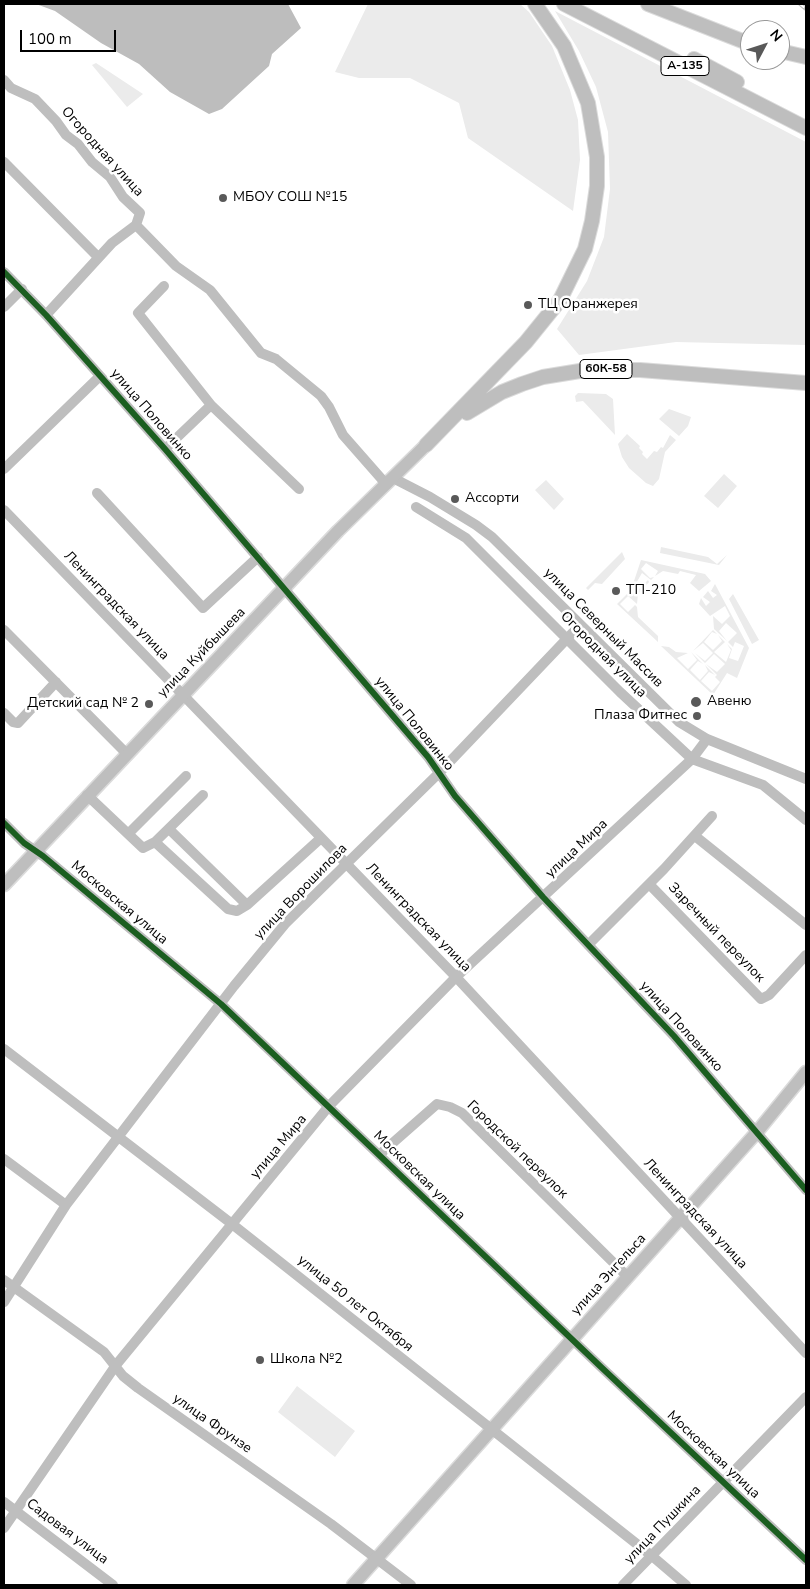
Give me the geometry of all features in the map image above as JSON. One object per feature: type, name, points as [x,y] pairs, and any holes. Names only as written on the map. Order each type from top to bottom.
[{"type":"highway","points":[[426,446],[543,323],[572,278],[585,249],[597,186],[597,157],[588,103],[564,46],[534,4]]},
{"type":"highway","name":"А-135","points":[[564,4],[806,128]]},
{"type":"highway","points":[[585,4],[806,118]]},
{"type":"highway","points":[[648,4],[740,40]]},
{"type":"highway","points":[[790,54],[806,57]]},
{"type":"highway","name":"60К-58","points":[[426,446],[466,413],[502,392],[542,377],[565,372],[611,369],[806,383]]},
{"type":"main road","name":"улица Куйбышева","points":[[4,885],[126,753],[285,589],[338,531],[426,446]]},
{"type":"main road","name":"улица Энгельса","points":[[353,1585],[757,1132],[806,1072]]},
{"type":"street","name":"Огородная улица","points":[[4,80],[11,88],[35,99],[56,121],[66,135],[78,144],[92,162],[110,177],[127,202],[140,213],[136,226]]},
{"type":"street","points":[[4,162],[98,257]]},
{"type":"street","points":[[46,315],[112,243],[136,226],[176,266],[210,290],[261,353],[276,359],[321,396],[329,407],[343,435],[389,481]]},
{"type":"street","name":"улица Половинко","points":[[4,272],[46,315],[258,557],[428,757],[455,796],[543,898],[674,1036],[806,1190]]},
{"type":"street","points":[[164,286],[138,313],[210,405],[299,488]]},
{"type":"street","points":[[4,307],[22,289]]},
{"type":"street","points":[[4,469],[100,376]]},
{"type":"street","points":[[165,449],[210,405]]},
{"type":"street","name":"улица Северный Массив","points":[[389,481],[430,496],[476,525],[508,553],[679,722],[707,739],[806,779]]},
{"type":"street","points":[[97,493],[203,608],[258,557]]},
{"type":"street","name":"Огородная улица","points":[[416,508],[466,538],[620,692],[692,759],[763,785],[806,820]]},
{"type":"street","name":"Ленинградская улица","points":[[4,510],[456,976],[806,1353]]},
{"type":"street","name":"улица Ворошилова","points":[[4,1302],[8,1283],[118,1137],[285,924],[439,773],[580,625]]},
{"type":"street","points":[[4,630],[126,753]]},
{"type":"street","points":[[4,713],[13,722],[18,723],[56,682]]},
{"type":"street","name":"улица Мира","points":[[4,1528],[116,1365],[329,1106],[456,976],[692,759],[707,739]]},
{"type":"street","points":[[128,834],[186,776]]},
{"type":"street","points":[[87,795],[143,848],[155,842],[203,794]]},
{"type":"street","name":"Заречный переулок","points":[[588,945],[649,884],[712,816]]},
{"type":"street","name":"Московская улица","points":[[4,823],[35,851],[221,1004],[806,1560]]},
{"type":"street","points":[[169,829],[247,905]]},
{"type":"street","points":[[695,836],[806,925]]},
{"type":"street","points":[[155,842],[228,909],[237,912],[321,838]]},
{"type":"street","name":"Заречный переулок","points":[[649,884],[761,999],[769,995],[806,955]]},
{"type":"street","name":"улица 50 лет Октября","points":[[4,1049],[232,1224],[490,1430],[652,1556],[686,1585]]},
{"type":"street","name":"Городской переулок","points":[[379,1155],[437,1104],[450,1107],[462,1114],[628,1277]]},
{"type":"street","points":[[4,1160],[66,1205]]},
{"type":"street","name":"улица Фрунзе","points":[[8,1283],[104,1352],[123,1376],[138,1388],[411,1585]]},
{"type":"street","name":"улица Пушкина","points":[[624,1585],[806,1397]]},
{"type":"street","name":"Садовая улица","points":[[4,1502],[113,1585]]},
{"type":"shaded area","points":[[36,4],[288,4],[301,28],[272,54],[269,66],[222,109],[209,114],[170,92],[139,64],[101,43],[55,11]]},
{"type":"shaded area","points":[[368,4],[520,4],[529,12],[552,46],[570,90],[578,120],[580,160],[573,211],[468,138],[459,103],[410,78],[359,78],[335,72]]},
{"type":"shaded area","points":[[555,11],[806,142],[806,345],[676,342],[579,355],[557,329],[587,281],[604,237],[610,189],[608,132],[596,87],[579,51]]},
{"type":"shaded area","points":[[96,63],[143,94],[127,107],[92,65]]},
{"type":"shaded area","points":[[578,393],[606,394],[613,399],[615,435],[583,401],[576,402],[575,396]]},
{"type":"shaded area","points":[[669,409],[691,417],[688,426],[679,436],[659,419]]},
{"type":"shaded area","points":[[627,434],[640,446],[642,454],[647,459],[654,451],[657,452],[661,447],[663,448],[670,435],[676,440],[665,452],[659,479],[653,486],[646,483],[629,468],[622,457],[618,444]]},
{"type":"shaded area","points":[[724,474],[737,486],[718,508],[704,496]]},
{"type":"shaded area","points":[[546,480],[564,499],[554,510],[535,490]]},
{"type":"shaded area","points":[[661,547],[708,557],[717,564],[727,555],[719,565],[660,553]]},
{"type":"shaded area","points":[[622,552],[625,559],[602,584],[595,583],[588,590],[586,588]]},
{"type":"shaded area","points":[[641,560],[705,574],[711,581],[699,591],[690,583],[696,575],[680,571],[678,574],[663,571],[655,576],[658,571],[646,563],[641,569],[650,578],[654,577],[651,580],[642,573],[635,585],[639,589],[648,580],[649,582],[638,594],[637,604],[628,596],[620,604],[628,612],[635,605],[637,607],[638,617],[658,636],[658,642],[617,604],[631,590]]},
{"type":"shaded area","points":[[715,584],[749,648],[737,678],[727,673],[713,695],[661,646],[669,647],[676,652],[688,653],[677,658],[688,669],[697,660],[691,652],[703,664],[698,661],[690,670],[700,680],[708,671],[705,665],[715,675],[709,672],[701,681],[712,691],[720,682],[715,677],[717,675],[706,664],[717,672],[725,664],[714,654],[705,663],[695,653],[705,661],[713,653],[703,643],[693,651],[713,630],[717,634],[712,632],[704,642],[713,650],[722,641],[718,635],[725,642],[714,652],[726,662],[731,650],[727,644],[732,649],[729,658],[738,661],[744,646],[735,642],[733,647],[728,642],[737,633],[726,623],[719,631],[727,641],[714,629],[713,616],[722,624],[730,616],[725,606],[710,616],[699,604],[701,598],[706,606],[710,602],[703,597],[708,591],[713,598],[717,595],[711,591]]},
{"type":"shaded area","points":[[733,594],[759,640],[752,644],[729,599]]},
{"type":"shaded area","points":[[297,1386],[355,1431],[335,1457],[278,1412]]},
{"type":"railway","points":[[800,4],[806,9]]},
{"type":"cycle path","points":[[4,272],[46,315],[165,449],[428,757],[455,796],[543,897],[674,1036],[806,1190]]},
{"type":"cycle path","points":[[4,823],[24,843],[43,856],[221,1004],[806,1560]]},
{"type":"place","name":"МБОУ СОШ №15","points":[[223,198]]},
{"type":"place","name":"ТЦ Оранжерея","points":[[528,305]]},
{"type":"place","name":"Ассорти","points":[[455,499]]},
{"type":"place","name":"ТП-210","points":[[616,591]]},
{"type":"place","name":"Авеню","points":[[696,702]]},
{"type":"place","name":"Детский сад № 2","points":[[149,704]]},
{"type":"place","name":"Плаза Фитнес","points":[[697,716]]},
{"type":"place","name":"Школа №2","points":[[260,1360]]}]
